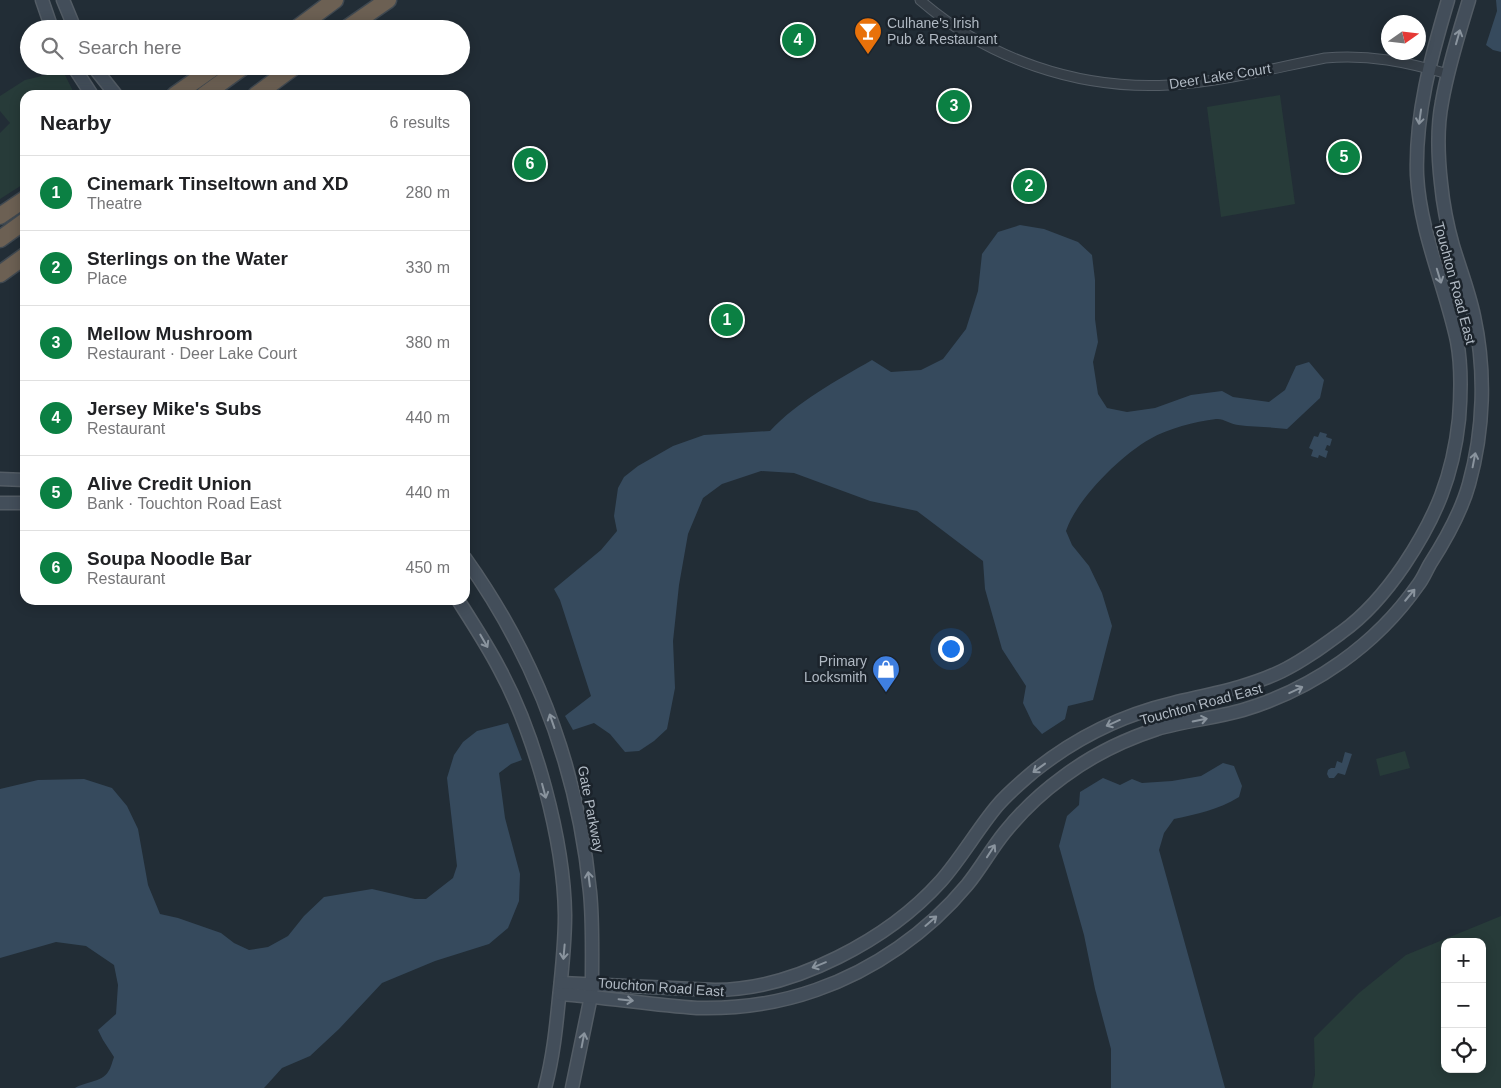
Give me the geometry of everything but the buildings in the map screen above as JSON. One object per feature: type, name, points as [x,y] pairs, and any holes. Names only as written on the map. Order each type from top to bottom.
[{"type":"highway","points":[[308,20],[335,0]]},
{"type":"highway","points":[[359,20],[388,0]]},
{"type":"highway","points":[[303,20],[316,14]]},
{"type":"highway","points":[[182,90],[203,75]]},
{"type":"highway","points":[[211,90],[232,75]]},
{"type":"highway","points":[[263,90],[283,75]]},
{"type":"highway","points":[[0,216],[20,202]]},
{"type":"highway","points":[[0,239],[20,225]]},
{"type":"highway","points":[[0,274],[20,260]]},
{"type":"street","points":[[42,0],[49,20]]},
{"type":"street","points":[[63,0],[71,20]]},
{"type":"street","name":"Deer Lake Court","points":[[920,0],[962,31],[1003,54],[1060,74],[1090,81],[1169,85],[1199,82],[1325,58],[1346,56],[1388,59],[1448,74]]},
{"type":"street","name":"Touchton Road East","points":[[560,988],[592,990],[740,989],[763,985],[830,961],[864,943],[920,903],[943,879],[999,804],[1029,775],[1085,736],[1143,711],[1244,686],[1283,671],[1344,631],[1382,596],[1420,541],[1442,497],[1456,444],[1461,399],[1457,343],[1424,227],[1418,187],[1419,126],[1429,69],[1448,0]]},
{"type":"street","name":"Touchton Road East","points":[[592,990],[696,1008],[741,1006],[792,997],[818,990],[857,973],[878,962],[915,935],[948,906],[980,869],[1003,834],[1026,807],[1089,758],[1110,747],[1159,728],[1250,708],[1302,687],[1369,641],[1388,622],[1419,584],[1442,547],[1469,484],[1479,434],[1481,362],[1474,314],[1448,228],[1440,178],[1439,151],[1441,104],[1469,0]]},
{"type":"street","points":[[79,75],[89,90]]},
{"type":"street","points":[[100,75],[112,90]]},
{"type":"street","points":[[0,479],[20,480]]},
{"type":"street","points":[[1442,497],[1460,507]]},
{"type":"street","points":[[0,503],[20,503]]},
{"type":"street","points":[[1433,517],[1452,525]]},
{"type":"street","name":"Gate Parkway","points":[[470,565],[482,582],[525,656],[546,704],[568,766],[579,813],[590,894],[592,990],[572,1088]]},
{"type":"street","points":[[461,605],[500,669],[512,695],[535,757],[559,859],[565,913],[564,949],[552,1062],[545,1088]]},
{"type":"street","points":[[1244,686],[1250,708]]},
{"type":"street","points":[[984,823],[1003,834]]},
{"type":"street","points":[[864,943],[878,962]]},
{"type":"street","points":[[851,950],[857,973]]},
{"type":"green space","points":[[46,75],[65,75],[72,90],[20,90],[20,186],[0,199],[0,133],[10,123],[0,111],[0,96],[25,80]]},
{"type":"green space","points":[[1280,95],[1295,204],[1221,217],[1207,107]]},
{"type":"green space","points":[[1405,751],[1410,768],[1380,776],[1376,759]]},
{"type":"green space","points":[[1501,916],[1501,1088],[1312,1088],[1315,1075],[1314,1038],[1359,993],[1406,955],[1441,941],[1441,1073],[1486,1073],[1486,938],[1447,938]]},
{"type":"water","points":[[1496,0],[1501,0],[1501,52],[1493,50],[1486,45],[1497,11]]},
{"type":"water","points":[[1020,225],[1044,229],[1078,242],[1092,255],[1098,342],[1093,362],[1098,394],[1107,408],[1127,412],[1155,408],[1191,395],[1222,391],[1233,397],[1269,402],[1285,390],[1296,366],[1309,362],[1324,380],[1320,398],[1287,429],[1238,425],[1221,419],[1182,426],[1157,435],[1138,446],[1113,467],[1089,492],[1071,519],[1066,531],[1072,545],[1089,566],[1102,593],[1112,626],[1093,700],[1068,706],[1065,719],[1042,734],[1033,724],[1023,703],[1026,686],[1002,649],[985,589],[983,561],[917,511],[870,501],[794,473],[761,471],[722,484],[703,498],[688,534],[679,585],[673,641],[675,688],[667,729],[639,751],[625,752],[610,734],[594,723],[573,730],[565,716],[591,696],[560,600],[554,589],[601,550],[617,531],[614,516],[618,488],[624,477],[638,466],[673,446],[704,435],[770,431],[805,401],[872,360],[891,372],[921,370],[943,359],[966,329],[978,291],[982,254],[998,232]]},
{"type":"water","points":[[1320,432],[1327,434],[1326,437],[1332,439],[1330,446],[1327,445],[1325,450],[1328,451],[1326,458],[1319,455],[1318,458],[1311,456],[1313,450],[1309,448],[1314,436],[1318,437]]},
{"type":"water","points":[[508,723],[522,760],[511,764],[499,773],[505,818],[520,874],[519,901],[508,928],[489,944],[435,961],[382,983],[339,1029],[310,1056],[282,1068],[264,1088],[75,1088],[102,1078],[110,1069],[114,1057],[98,1030],[116,1014],[118,985],[114,965],[86,946],[56,942],[0,958],[0,789],[38,780],[84,779],[112,788],[127,806],[138,829],[148,885],[160,914],[178,918],[221,933],[234,943],[249,950],[268,947],[288,936],[304,916],[324,897],[372,889],[415,899],[426,899],[453,878],[457,866],[447,778],[454,755],[463,742],[477,731]]},
{"type":"water","points":[[1345,752],[1352,754],[1345,775],[1338,773],[1334,778],[1329,778],[1328,770],[1335,768],[1337,761],[1342,763]]},
{"type":"water","points":[[1223,763],[1234,766],[1242,786],[1239,797],[1215,808],[1174,819],[1164,833],[1159,850],[1225,1088],[1111,1088],[1111,1049],[1095,989],[1084,935],[1059,846],[1067,816],[1079,805],[1080,792],[1103,778],[1120,785],[1132,779],[1142,783],[1172,781],[1201,776]]},
{"type":"place","name":"Jersey Mike's Subs","points":[[798,40]]},
{"type":"place","name":"Culhane's Irish Pub & Restaurant","points":[[868,55]]},
{"type":"place","name":"Mellow Mushroom","points":[[954,106]]},
{"type":"place","name":"Alive Credit Union","points":[[1344,157]]},
{"type":"place","name":"Soupa Noodle Bar","points":[[530,164]]},
{"type":"place","name":"Sterlings on the Water","points":[[1029,186]]},
{"type":"place","name":"Cinemark Tinseltown and XD","points":[[727,320]]},
{"type":"place","name":"Primary Locksmith","points":[[886,693]]}]
